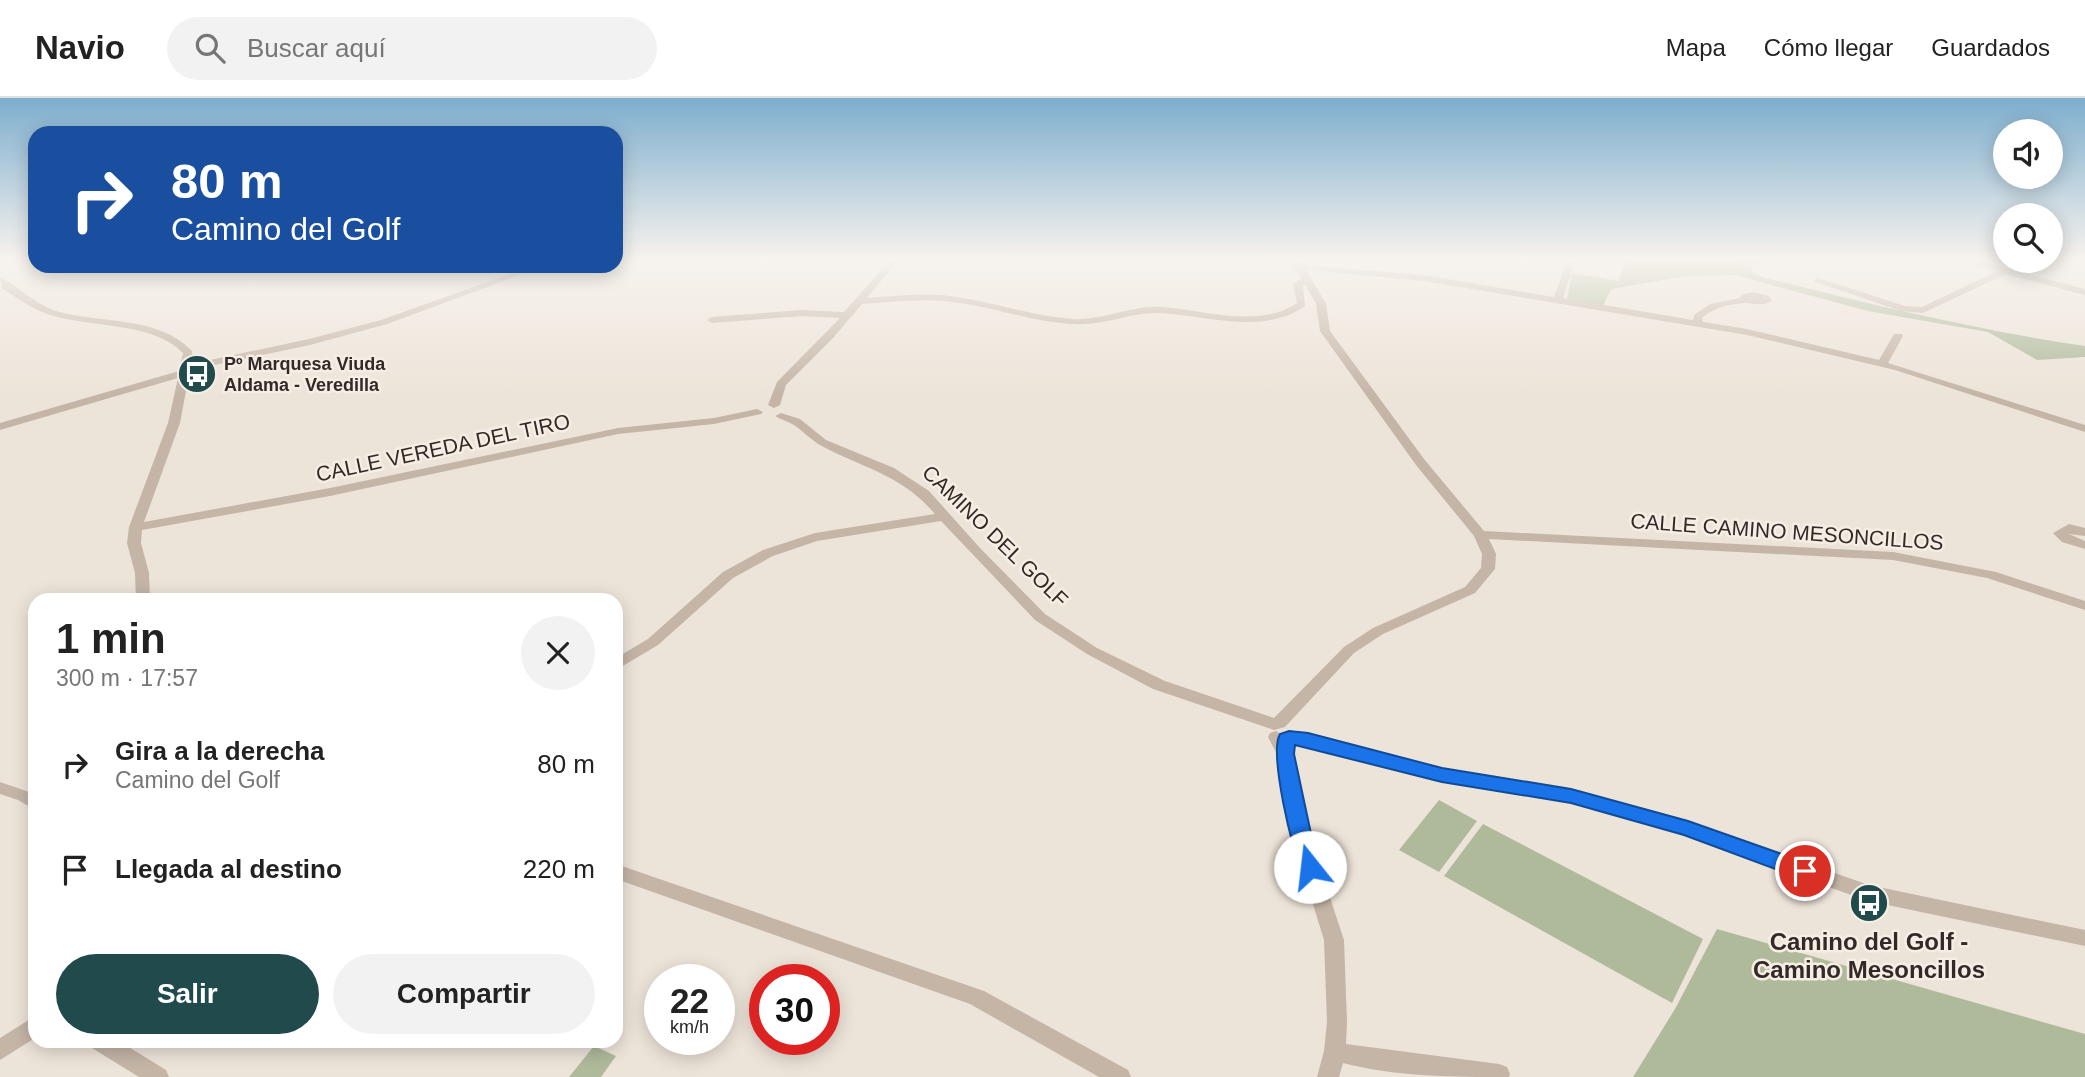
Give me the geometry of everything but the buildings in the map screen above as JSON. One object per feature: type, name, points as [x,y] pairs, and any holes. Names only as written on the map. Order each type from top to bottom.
[{"type":"street","points":[[38,304],[58,315],[131,328],[174,340],[185,347],[188,353],[174,423],[136,527],[134,542],[142,573],[143,593]]},
{"type":"street","points":[[0,427],[186,370],[384,322],[434,304]]},
{"type":"street","points":[[781,407],[781,384],[857,304]]},
{"type":"street","points":[[976,304],[1080,322],[1104,321],[1158,309],[1210,317],[1269,316],[1297,309],[1301,304]]},
{"type":"street","points":[[1321,304],[1325,331],[1420,462],[1480,535],[1489,554],[1488,569],[1478,583],[1453,599],[1378,631],[1349,650],[1296,708],[1282,733],[1303,843],[1334,940],[1335,1051],[1328,1077]]},
{"type":"street","points":[[1575,304],[1698,323],[1883,363],[2085,429]]},
{"type":"street","points":[[1698,323],[1700,313],[1729,304]]},
{"type":"street","points":[[1888,304],[1904,309],[1923,310],[1936,304]]},
{"type":"street","points":[[712,320],[802,313],[847,315]]},
{"type":"street","points":[[1883,363],[1898,336]]},
{"type":"street","name":"CALLE VEREDA DEL TIRO","points":[[136,527],[330,492],[618,430],[714,421],[781,407]]},
{"type":"street","name":"CAMINO DEL GOLF","points":[[781,407],[822,442],[904,478],[925,494],[1004,582],[1056,628],[1092,651],[1159,685],[1282,733],[1442,775],[1571,796],[1688,829],[1868,893],[2085,939]]},
{"type":"street","points":[[623,661],[653,642],[728,575],[768,553],[815,537],[946,516]]},
{"type":"street","name":"CALLE CAMINO MESONCILLOS","points":[[1480,535],[1894,556],[1954,564],[2000,575],[2084,604]]},
{"type":"street","points":[[0,788],[28,798]]},
{"type":"street","points":[[623,873],[977,997],[1120,1077]]},
{"type":"street","points":[[0,1050],[28,1031]]},
{"type":"street","points":[[111,1048],[158,1077]]},
{"type":"street","points":[[1335,1051],[1356,1057],[1499,1074]]},
{"type":"green space","points":[[1841,304],[1872,304],[1963,324],[2085,346],[2085,357],[2037,360],[1988,332]]},
{"type":"green space","points":[[1439,800],[1477,821],[1439,872],[1399,850]]},
{"type":"green space","points":[[1483,824],[1703,939],[1672,1003],[1444,876]]},
{"type":"green space","points":[[1717,929],[2085,1034],[2085,1077],[1633,1077],[1675,1009]]},
{"type":"green space","points":[[592,1048],[616,1056],[601,1077],[569,1077]]},
{"type":"place","name":"Pº Marquesa Viuda Aldama - Veredilla","points":[[197,374]]},
{"type":"place","name":"Camino del Golf - Camino Mesoncillos","points":[[1869,903]]},
{"type":"route","points":[[1310,867],[1285,754],[1286,738],[1289,737],[1442,775],[1571,796],[1688,829],[1805,871]]}]
